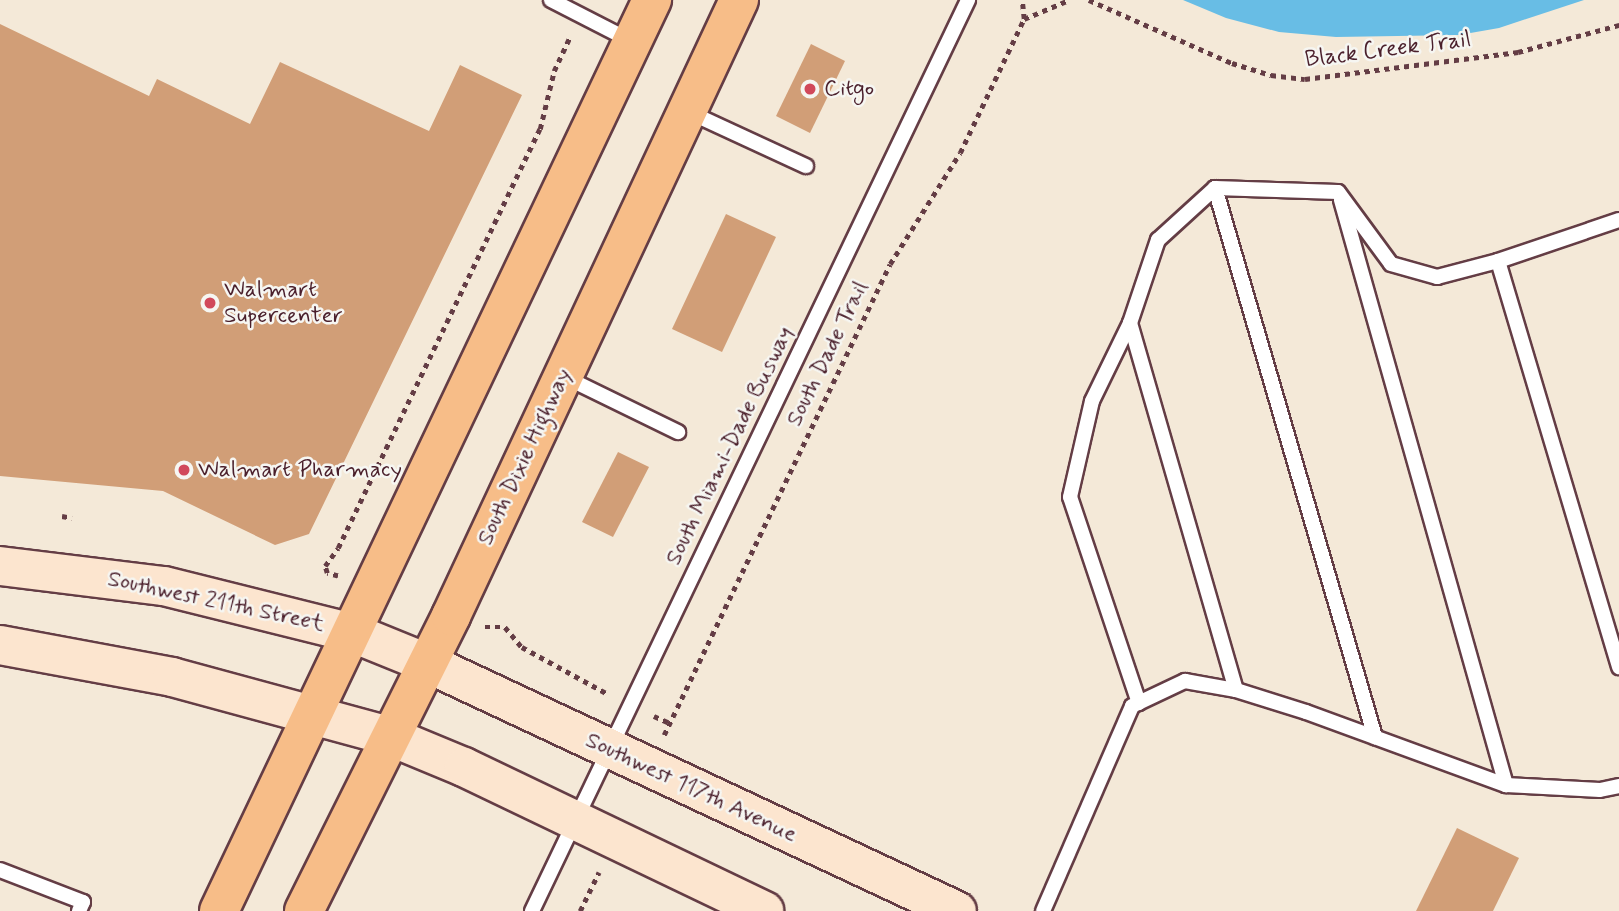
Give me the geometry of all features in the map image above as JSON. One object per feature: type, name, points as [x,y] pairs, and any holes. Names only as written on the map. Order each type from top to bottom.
[{"type":"highway","points":[[219,911],[652,0]]},
{"type":"highway","name":"South Dixie Highway","points":[[304,911],[427,663],[739,0]]},
{"type":"main road","name":"Southwest 211th Street","points":[[0,566],[164,586],[353,633],[427,663]]},
{"type":"main road","points":[[0,645],[172,677],[389,736],[576,820],[764,911]]},
{"type":"main road","name":"Southwest 117th Avenue","points":[[427,663],[957,911]]},
{"type":"lane","points":[[551,0],[633,41]]},
{"type":"lane","name":"South Miami-Dade Busway","points":[[532,911],[968,0]]},
{"type":"lane","points":[[688,111],[806,166]]},
{"type":"lane","points":[[1139,703],[1070,497],[1093,401],[1130,323],[1158,240],[1215,188],[1338,192]]},
{"type":"lane","points":[[1215,188],[1375,737]]},
{"type":"lane","points":[[1338,192],[1391,264],[1437,277],[1498,261],[1619,220]]},
{"type":"lane","points":[[1338,192],[1506,785]]},
{"type":"lane","points":[[1498,261],[1619,667]]},
{"type":"lane","points":[[1130,323],[1236,690]]},
{"type":"lane","points":[[564,376],[678,432]]},
{"type":"lane","points":[[1043,911],[1132,706],[1185,681],[1236,690],[1506,785],[1600,790],[1619,786]]},
{"type":"lane","points":[[0,870],[83,902],[79,911]]},
{"type":"path","points":[[1022,0],[1024,19],[1069,0]]},
{"type":"path","name":"Black Creek Trail","points":[[1089,0],[1251,69],[1286,77],[1322,77],[1541,48],[1619,25]]},
{"type":"path","name":"South Dade Trail","points":[[652,715],[668,726],[890,264],[954,165],[1024,19]]},
{"type":"path","points":[[327,573],[325,566],[338,548],[540,129],[554,71]]},
{"type":"path","points":[[62,516],[72,518]]},
{"type":"path","points":[[491,629],[505,627],[522,647],[608,694]]},
{"type":"path","points":[[580,911],[603,863]]},
{"type":"water","points":[[1183,0],[1584,0],[1499,28],[1459,35],[1336,37],[1279,32],[1226,18]]},
{"type":"building","name":"Walmart Supercenter","points":[[0,24],[149,96],[157,79],[250,124],[280,62],[429,131],[460,65],[522,95],[309,534],[275,545],[163,491],[0,476]]},
{"type":"building","name":"Citgo","points":[[811,44],[845,61],[810,133],[776,116]]},
{"type":"building","points":[[726,214],[776,237],[722,352],[672,329]]},
{"type":"building","points":[[618,452],[649,467],[613,537],[582,522]]},
{"type":"building","points":[[1457,828],[1519,858],[1493,911],[1416,911]]},
{"type":"place","name":"Citgo","points":[[810,89]]},
{"type":"place","name":"Walmart Supercenter","points":[[210,303]]},
{"type":"place","name":"Walmart Pharmacy","points":[[184,470]]}]
